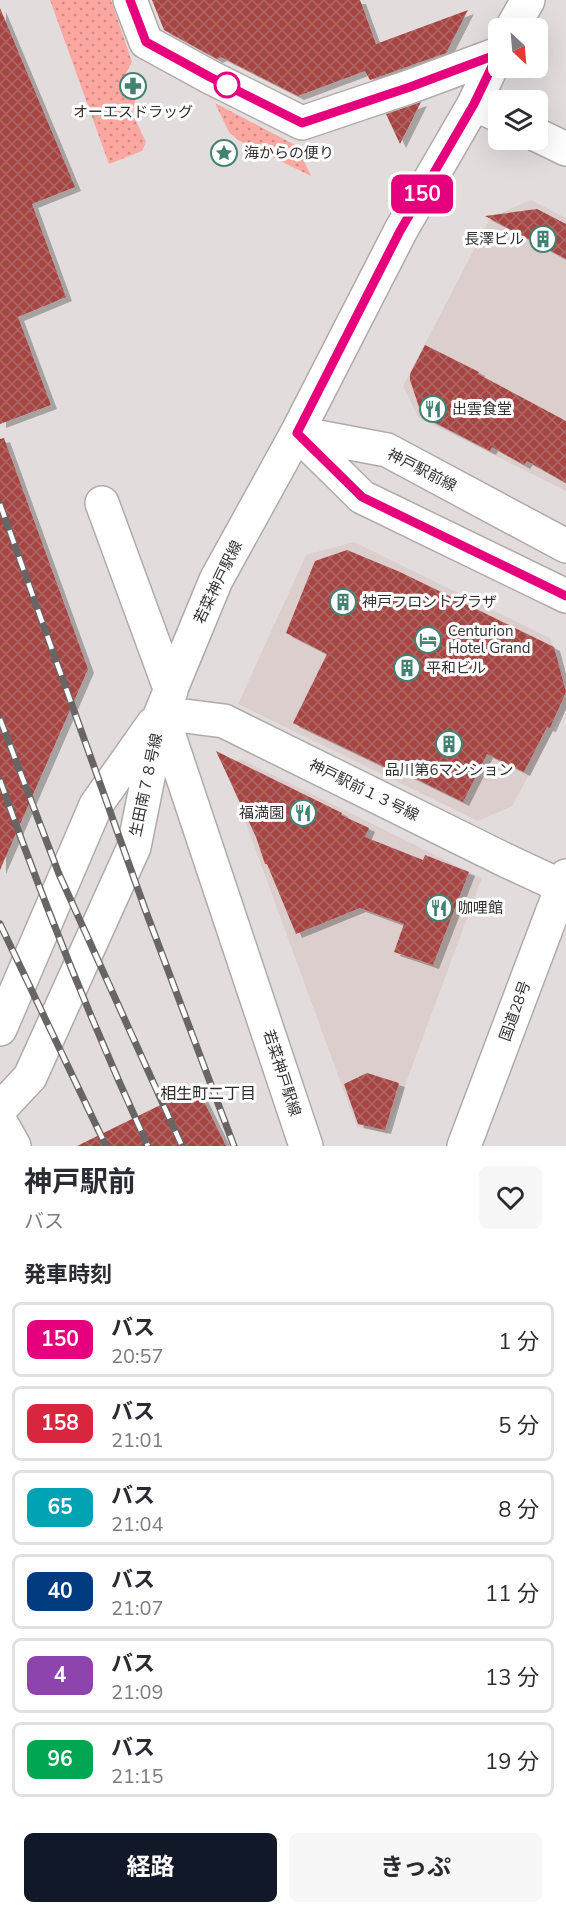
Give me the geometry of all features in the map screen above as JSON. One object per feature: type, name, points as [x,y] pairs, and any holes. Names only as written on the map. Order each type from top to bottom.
[{"type":"main road","points":[[130,0],[146,42],[302,123],[410,87],[488,57]]},
{"type":"main road","points":[[518,18],[528,0]]},
{"type":"main road","name":"若菜神戸駅線","points":[[306,1146],[166,702],[216,580],[297,433],[400,231],[486,110],[493,78]]},
{"type":"main road","points":[[548,140],[566,149]]},
{"type":"main road","points":[[297,433],[362,497],[566,596]]},
{"type":"main road","name":"神戸駅前線","points":[[297,433],[387,450],[566,546]]},
{"type":"main road","points":[[102,503],[166,702]]},
{"type":"main road","name":"神戸駅前１３号線","points":[[166,702],[224,721],[494,855],[564,881]]},
{"type":"main road","name":"生田南７８号線","points":[[0,1029],[96,806],[166,702]]},
{"type":"main road","name":"生田南７８号線","points":[[0,1109],[30,1077],[134,847],[166,702]]},
{"type":"main road","name":"国道28号","points":[[464,1146],[564,881]]},
{"type":"main road","points":[[0,1121],[14,1146]]},
{"type":"shaded area","points":[[50,0],[111,0],[132,62],[126,73],[136,97],[132,113],[146,142],[142,151],[109,164]]},
{"type":"shaded area","points":[[215,103],[297,146],[311,176],[238,140],[229,132]]},
{"type":"shaded area","points":[[531,200],[566,218],[566,491],[418,417],[403,386],[491,217]]},
{"type":"shaded area","points":[[354,542],[550,638],[566,683],[566,707],[512,806],[478,821],[238,704],[306,555]]},
{"type":"shaded area","points":[[241,759],[482,878],[387,1134],[357,1127],[225,766]]},
{"type":"building","points":[[152,0],[360,0],[376,44],[468,10],[446,53],[370,80],[365,71],[298,96],[221,57],[217,59],[164,30]]},
{"type":"building","points":[[0,8],[75,187],[32,204],[66,297],[18,317],[51,405],[0,424]]},
{"type":"building","points":[[421,102],[400,144],[386,114]]},
{"type":"building","name":"長澤ビル","points":[[537,209],[566,224],[566,259],[485,216]]},
{"type":"building","points":[[425,345],[479,372],[478,374],[566,421],[566,483],[527,461],[524,465],[492,447],[490,451],[422,416],[410,374]]},
{"type":"building","points":[[4,438],[88,669],[0,870],[0,439]]},
{"type":"building","points":[[347,550],[400,572],[554,647],[566,692],[550,728],[547,727],[524,772],[487,754],[463,802],[392,767],[391,770],[293,723],[327,654],[286,633],[315,561]]},
{"type":"building","points":[[216,751],[369,828],[365,837],[423,860],[425,855],[469,872],[433,965],[394,952],[404,924],[360,908],[296,934],[267,864],[265,864],[256,837]]},
{"type":"building","points":[[367,1073],[399,1083],[385,1130],[358,1124],[344,1084]]},
{"type":"building","points":[[197,1087],[226,1146],[77,1146]]},
{"type":"railway","points":[[0,504],[145,909],[234,1146]]},
{"type":"railway","points":[[0,719],[59,874],[182,1146]]},
{"type":"railway","points":[[0,780],[70,964],[148,1146]]},
{"type":"railway","points":[[0,924],[106,1146]]},
{"type":"bus line","name":"150","points":[[130,0],[146,42],[302,123],[410,87],[498,54],[474,104],[400,231],[297,433],[362,497],[566,596]]},
{"type":"place","name":"オーエスドラッグ","points":[[133,86]]},
{"type":"place","name":"海からの便り","points":[[224,153]]},
{"type":"place","name":"長澤ビル","points":[[543,239]]},
{"type":"place","name":"出雲食堂","points":[[433,409]]},
{"type":"place","name":"神戸フロントプラザ","points":[[343,602]]},
{"type":"place","name":"Centurion Hotel Grand","points":[[428,640]]},
{"type":"place","name":"平和ビル","points":[[407,668]]},
{"type":"place","name":"品川第6マンション","points":[[449,744]]},
{"type":"place","name":"福満園","points":[[303,813]]},
{"type":"place","name":"咖哩館","points":[[439,908]]},
{"type":"district","name":"相生町二丁目","points":[[208,1093]]}]
